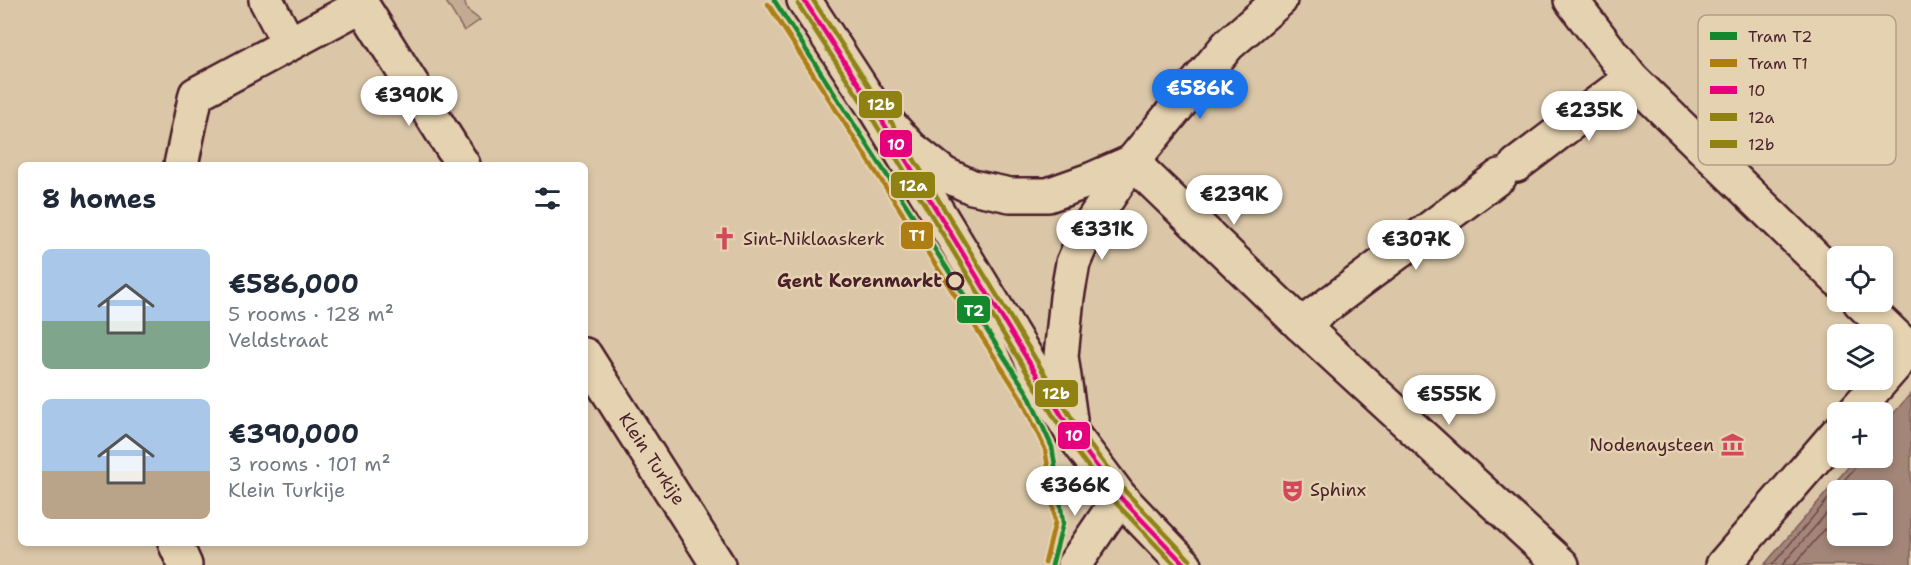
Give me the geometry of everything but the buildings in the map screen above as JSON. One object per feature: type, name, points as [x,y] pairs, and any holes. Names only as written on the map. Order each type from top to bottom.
[{"type":"street","points":[[266,0],[289,44]]},
{"type":"street","points":[[804,0],[875,109],[1074,436],[1120,498],[1185,565]]},
{"type":"street","points":[[1074,436],[1061,356],[1073,263],[1089,226],[1132,162],[1228,45],[1280,0]]},
{"type":"street","points":[[1571,0],[1630,78],[1698,144]]},
{"type":"street","points":[[182,162],[196,94],[362,5],[461,162]]},
{"type":"street","points":[[1301,326],[1630,78]]},
{"type":"street","points":[[875,109],[911,148],[944,174],[972,187],[1010,195],[1048,195],[1132,162]]},
{"type":"street","points":[[1132,162],[1301,326],[1562,565]]},
{"type":"street","points":[[1720,165],[1827,269]]},
{"type":"street","points":[[1863,402],[1910,348],[1871,312]]},
{"type":"street","name":"Klein Turkije","points":[[588,359],[718,565]]},
{"type":"street","points":[[1723,565],[1827,445]]},
{"type":"street","points":[[1074,565],[1120,498]]},
{"type":"street","points":[[176,546],[185,565]]},
{"type":"shaded area","points":[[445,0],[464,0],[467,10],[480,20],[464,31]]},
{"type":"water","points":[[1911,393],[1911,565],[1764,565],[1827,492],[1827,546],[1893,546],[1893,480],[1837,480],[1847,468],[1893,468],[1893,414]]},
{"type":"tram line","name":"T2","points":[[774,0],[1028,394],[1052,447],[1057,478],[1063,523],[1052,565]]},
{"type":"tram line","name":"T1","points":[[768,4],[1021,398],[1045,449],[1050,479],[1055,523],[1045,563]]},
{"type":"tram line","points":[[875,109],[962,247],[1028,394]]},
{"type":"transit line","name":"10","points":[[804,0],[875,109],[1074,436],[1120,497],[1185,565]]},
{"type":"transit line","name":"12b","points":[[813,0],[881,105],[1080,432],[1126,492],[1190,560]]},
{"type":"transit line","name":"12a","points":[[798,4],[869,113],[1068,440],[1115,502],[1175,565]]},
{"type":"place","name":"Sint-Niklaaskerk","points":[[725,239]]},
{"type":"place","name":"Gent Korenmarkt","points":[[955,281]]},
{"type":"place","name":"Nodenaysteen","points":[[1732,445]]},
{"type":"place","name":"Sphinx","points":[[1292,490]]}]
